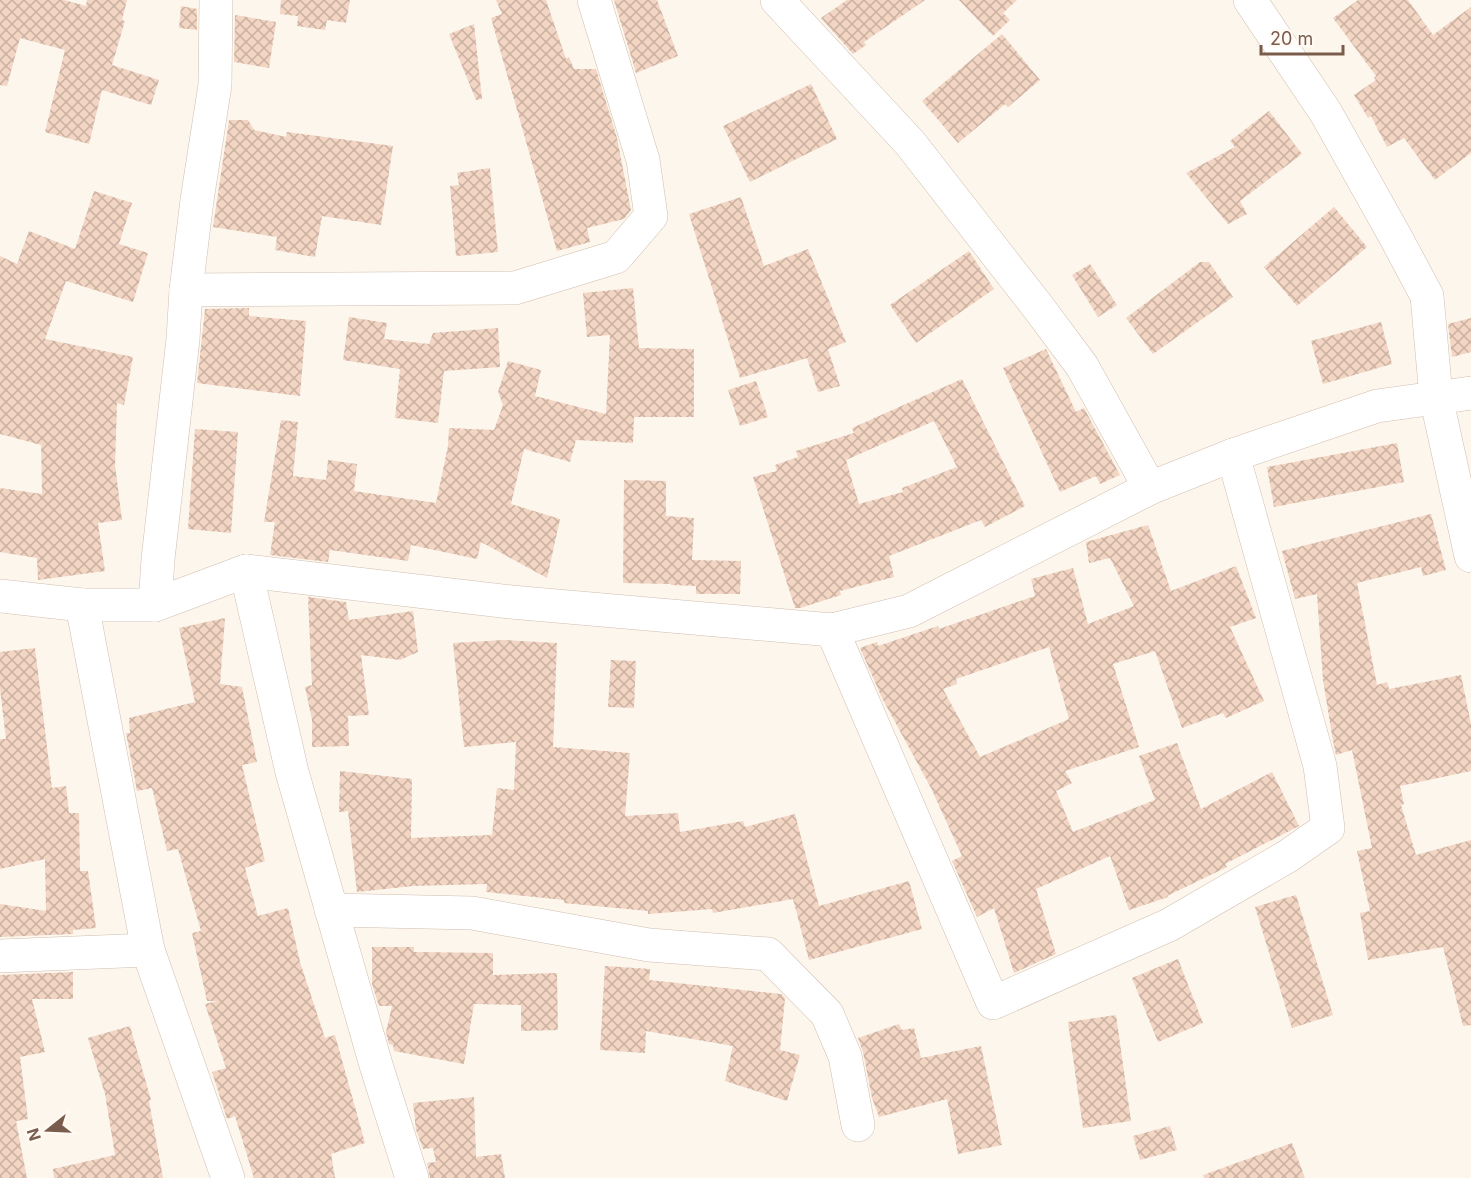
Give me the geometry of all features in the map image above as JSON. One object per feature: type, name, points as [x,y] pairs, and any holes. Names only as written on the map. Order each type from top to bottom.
[{"type":"street","points":[[155,605],[196,200],[215,86],[216,0]]},
{"type":"street","points":[[186,290],[515,288],[616,257],[651,216],[643,160],[594,0]]},
{"type":"street","points":[[777,0],[910,143],[1038,307],[1082,366],[1150,488]]},
{"type":"street","points":[[1250,0],[1326,113],[1426,296],[1436,397],[1471,556]]},
{"type":"street","points":[[0,596],[82,605],[155,605],[246,571],[511,602],[832,630],[909,611],[1150,488],[1233,456],[1377,406],[1471,393]]},
{"type":"street","points":[[832,630],[993,1003],[1169,926],[1288,856],[1328,828],[1320,766],[1233,456]]},
{"type":"street","points":[[246,571],[292,772],[376,1065],[412,1178]]},
{"type":"street","points":[[82,605],[148,950],[228,1178]]},
{"type":"street","points":[[331,910],[472,913],[649,945],[768,954],[827,1014],[845,1056],[858,1125]]},
{"type":"street","points":[[0,956],[148,950]]},
{"type":"building","points":[[0,0],[64,0],[86,6],[87,0],[127,0],[122,20],[125,21],[112,65],[159,80],[151,105],[102,90],[89,144],[45,132],[65,50],[20,38],[7,86],[0,85]]},
{"type":"building","points":[[281,0],[350,0],[346,23],[327,20],[325,30],[297,26],[298,16],[280,14]]},
{"type":"building","points":[[496,0],[546,0],[566,59],[569,57],[574,69],[596,69],[617,138],[631,210],[624,219],[587,228],[590,242],[557,251],[491,18],[502,14]]},
{"type":"building","points":[[614,0],[657,0],[678,56],[636,73]]},
{"type":"building","points":[[847,0],[925,0],[864,42],[866,45],[853,54],[821,18]]},
{"type":"building","points":[[959,0],[1017,0],[1003,13],[1010,20],[993,36]]},
{"type":"building","points":[[1358,0],[1408,0],[1433,35],[1471,7],[1471,153],[1435,180],[1404,138],[1387,147],[1371,116],[1368,118],[1354,95],[1376,80],[1374,78],[1376,76],[1333,18]]},
{"type":"building","points":[[181,6],[197,9],[197,30],[179,28]]},
{"type":"building","points":[[235,15],[276,22],[269,68],[234,62]]},
{"type":"building","points":[[474,24],[482,99],[476,100],[449,34]]},
{"type":"building","points":[[1002,34],[1040,80],[1008,107],[1005,104],[958,143],[922,101]]},
{"type":"building","points":[[811,84],[837,139],[750,182],[723,126]]},
{"type":"building","points":[[1269,111],[1302,154],[1240,201],[1247,214],[1228,224],[1186,173],[1235,147],[1230,141]]},
{"type":"building","points":[[229,120],[248,120],[254,130],[286,137],[287,132],[393,146],[381,225],[322,216],[315,257],[275,250],[277,237],[213,227]]},
{"type":"building","points":[[490,168],[498,252],[456,256],[450,186],[459,185],[457,173]]},
{"type":"building","points":[[94,191],[132,203],[119,244],[148,253],[133,302],[66,281],[45,339],[133,357],[124,405],[117,403],[115,465],[122,520],[98,523],[105,571],[38,580],[37,558],[0,552],[0,488],[42,494],[41,445],[0,434],[0,256],[17,264],[29,231],[75,249]]},
{"type":"building","points":[[741,197],[764,266],[808,249],[846,342],[828,349],[840,386],[818,392],[807,358],[740,378],[689,214]]},
{"type":"building","points":[[1334,207],[1367,247],[1297,306],[1264,267]]},
{"type":"building","points":[[969,251],[994,289],[916,343],[890,305]]},
{"type":"building","points":[[1200,262],[1209,262],[1233,297],[1153,354],[1126,318]]},
{"type":"building","points":[[1090,264],[1117,305],[1098,317],[1072,275]]},
{"type":"building","points":[[633,288],[639,348],[694,349],[694,417],[634,417],[633,443],[576,440],[570,462],[524,449],[511,504],[560,519],[547,578],[481,542],[477,559],[411,545],[408,561],[330,550],[328,562],[270,555],[275,522],[264,522],[281,420],[298,422],[293,476],[326,480],[328,460],[357,464],[354,491],[436,503],[448,446],[449,428],[494,430],[503,405],[498,392],[508,361],[541,370],[535,396],[606,414],[610,335],[587,337],[583,293]]},
{"type":"building","points":[[249,308],[249,316],[306,321],[300,396],[197,383],[205,309]]},
{"type":"building","points":[[349,317],[387,323],[384,339],[429,344],[433,333],[498,328],[500,367],[444,371],[438,423],[395,418],[400,369],[343,360]]},
{"type":"building","points":[[1471,318],[1471,352],[1452,357],[1448,324]]},
{"type":"building","points":[[1381,322],[1392,364],[1323,384],[1311,341]]},
{"type":"building","points":[[1046,349],[1076,412],[1084,408],[1120,475],[1100,484],[1096,476],[1060,492],[1003,368]]},
{"type":"building","points":[[962,379],[1025,506],[985,527],[981,520],[889,556],[894,577],[840,591],[841,595],[795,608],[753,477],[777,471],[775,465],[798,457],[796,451],[854,433],[852,428]],"holes":[[[934,421],[957,467],[902,488],[903,492],[859,504],[846,460]]]},
{"type":"building","points":[[756,381],[768,417],[740,426],[728,390]]},
{"type":"building","points":[[195,429],[238,432],[231,533],[188,529]]},
{"type":"building","points":[[1397,443],[1404,482],[1274,507],[1267,467]]},
{"type":"building","points":[[624,480],[666,481],[666,516],[694,518],[692,560],[741,561],[740,594],[696,594],[696,586],[623,583]]},
{"type":"building","points":[[1431,514],[1446,570],[1423,576],[1421,567],[1357,583],[1377,685],[1387,682],[1389,689],[1461,675],[1471,724],[1471,771],[1400,786],[1404,804],[1401,805],[1416,855],[1471,840],[1471,1025],[1463,1026],[1443,947],[1368,960],[1360,913],[1370,911],[1357,851],[1372,848],[1352,750],[1336,755],[1323,680],[1317,594],[1295,599],[1282,551]]},
{"type":"building","points":[[1148,525],[1171,591],[1236,566],[1256,618],[1230,627],[1264,701],[1226,718],[1223,713],[1182,728],[1155,651],[1113,664],[1139,747],[1065,771],[1072,783],[1056,791],[1073,832],[1155,800],[1139,756],[1177,743],[1201,809],[1272,772],[1299,826],[1225,864],[1227,867],[1168,897],[1129,910],[1110,856],[1036,889],[1056,954],[1014,973],[994,908],[977,917],[952,861],[962,856],[931,788],[882,698],[860,648],[877,642],[878,646],[938,626],[939,629],[1035,596],[1031,579],[1073,568],[1088,624],[1134,606],[1110,558],[1089,563],[1086,542]],"holes":[[[1049,647],[1069,719],[980,757],[943,689],[957,684],[956,679]]]},
{"type":"building","points":[[308,597],[346,602],[349,620],[413,611],[418,652],[400,660],[361,655],[369,715],[348,716],[349,746],[312,747],[312,720],[305,687],[312,685]]},
{"type":"building","points":[[225,618],[220,684],[242,687],[257,762],[242,765],[265,861],[245,868],[258,916],[288,908],[300,962],[325,1038],[335,1035],[365,1143],[331,1154],[335,1178],[254,1178],[235,1116],[227,1119],[212,1072],[226,1068],[205,1004],[217,1001],[207,1001],[192,933],[201,931],[178,849],[167,851],[152,788],[137,791],[126,733],[130,733],[129,718],[195,702],[179,628]]},
{"type":"building","points":[[504,640],[557,643],[553,747],[630,753],[625,816],[678,813],[680,832],[743,821],[745,827],[795,814],[819,906],[909,881],[922,929],[809,960],[793,899],[713,913],[712,909],[648,914],[648,911],[564,903],[564,900],[486,892],[487,884],[413,886],[357,892],[348,811],[339,812],[340,771],[412,779],[411,838],[492,835],[497,788],[514,790],[516,742],[464,747],[453,643]]},
{"type":"building","points":[[35,648],[52,788],[66,786],[69,813],[79,813],[80,871],[88,871],[96,928],[73,930],[73,934],[0,937],[0,904],[46,911],[45,859],[0,869],[0,739],[6,739],[0,689],[0,652]]},
{"type":"building","points":[[611,660],[636,661],[634,708],[608,707]]},
{"type":"building","points":[[1296,895],[1333,1015],[1292,1028],[1255,907]]},
{"type":"building","points":[[372,947],[414,947],[414,952],[493,953],[493,975],[557,973],[558,1030],[521,1031],[521,1005],[474,1004],[464,1064],[394,1051],[393,1045],[389,1044],[386,1032],[392,1006],[379,1006],[372,984]]},
{"type":"building","points":[[1178,959],[1203,1023],[1158,1042],[1132,978]]},
{"type":"building","points":[[605,966],[650,969],[649,980],[781,994],[785,998],[780,1050],[800,1055],[787,1101],[725,1081],[733,1046],[646,1031],[645,1053],[600,1050]]},
{"type":"building","points":[[73,972],[73,999],[32,999],[45,1052],[20,1057],[28,1119],[16,1121],[27,1178],[0,1178],[0,975]]},
{"type":"building","points":[[1116,1015],[1131,1121],[1083,1128],[1068,1022]]},
{"type":"building","points":[[899,1024],[902,1030],[914,1028],[921,1058],[981,1046],[1002,1145],[958,1154],[947,1099],[879,1117],[872,1098],[858,1038]]},
{"type":"building","points":[[130,1026],[151,1100],[149,1101],[163,1178],[54,1178],[53,1169],[115,1155],[105,1094],[88,1038]]},
{"type":"building","points":[[474,1097],[476,1157],[501,1154],[505,1178],[430,1178],[427,1163],[436,1162],[433,1148],[423,1149],[416,1130],[413,1103]]},
{"type":"building","points":[[1170,1126],[1177,1150],[1140,1160],[1133,1136]]},
{"type":"building","points":[[1292,1143],[1305,1178],[1204,1178],[1203,1175]]}]
